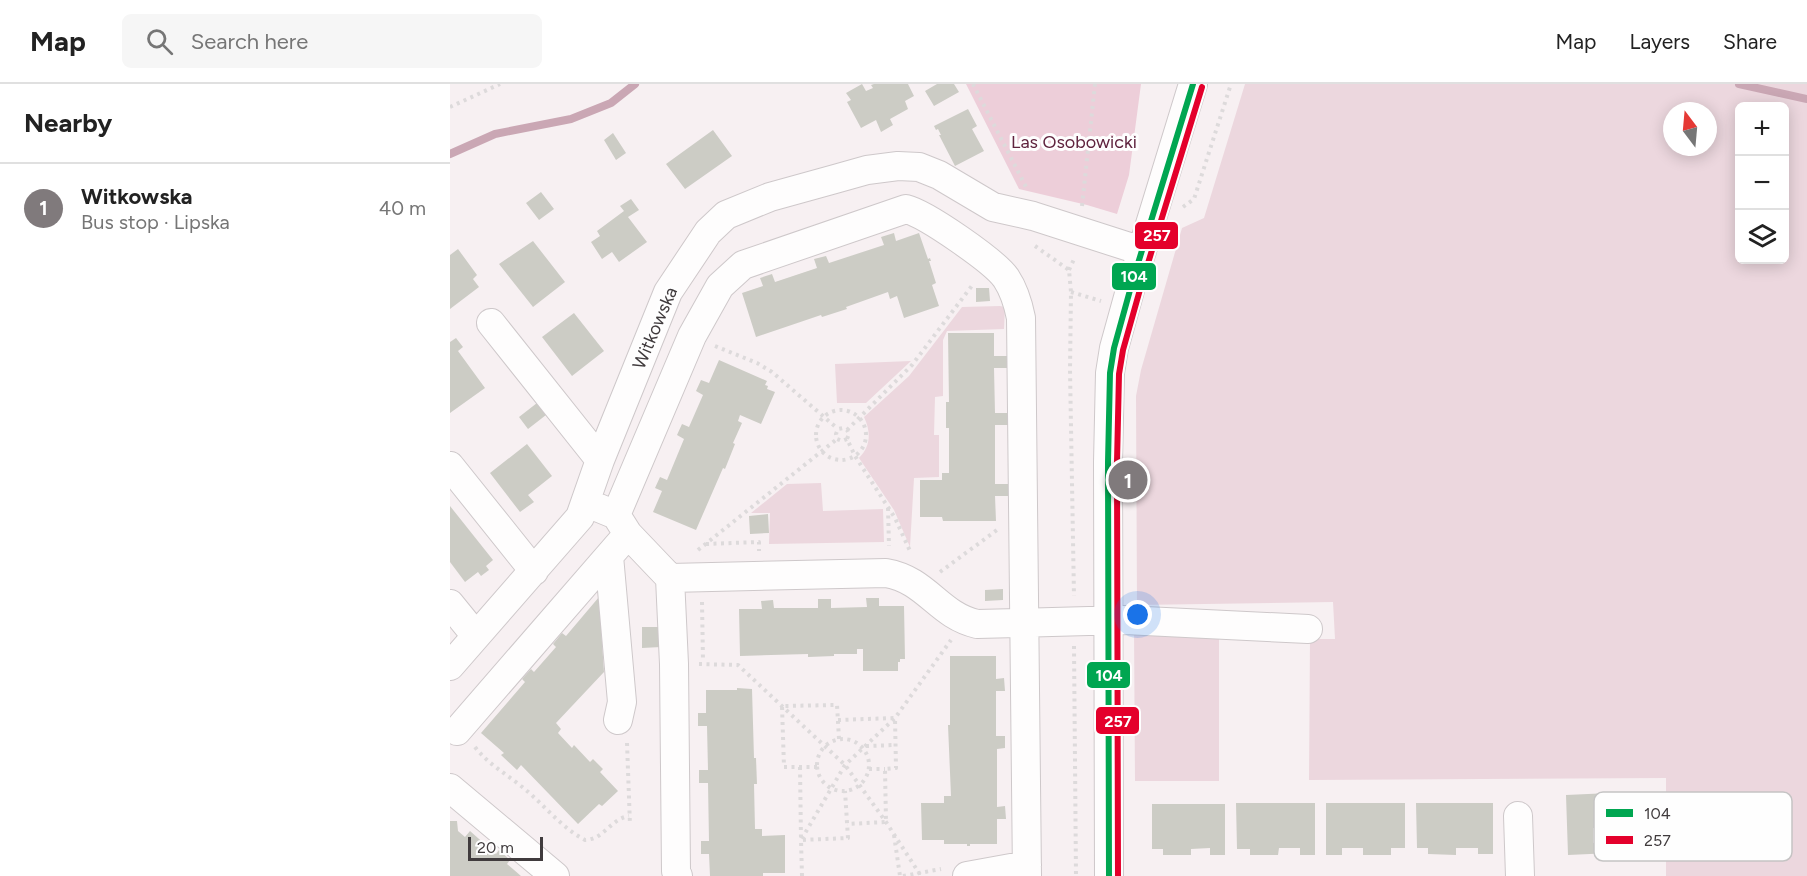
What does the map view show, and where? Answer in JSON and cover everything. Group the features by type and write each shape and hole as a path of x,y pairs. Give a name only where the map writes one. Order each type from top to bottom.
{"street":[{"path":"1109,876 1108,462 1110,373 1114,348 1193,84"},
{"name":"Witkowska","path":"450,666 580,517 600,460 668,292 708,232 726,215 770,197 867,170 898,166 919,167 939,175 993,207 1033,216 1142,251"},
{"path":"457,731 609,556 692,336 720,286 743,266 906,209 926,217 1005,276 1018,303 1021,318 1027,871 959,872"},
{"path":"491,322 600,460"},
{"path":"450,466 534,572"},
{"path":"586,503 622,525 670,578 674,664 676,871 678,876"},
{"path":"609,556 622,702 618,720"},
{"path":"670,578 886,573 902,576 916,584 954,616 977,624 1125,620 1308,629"},
{"path":"450,604 476,636"},
{"path":"450,788 555,876"},
{"path":"1518,816 1520,876"}],"path":[{"path":"450,107 500,84"},
{"path":"973,84 1034,203 1033,216"},
{"path":"1081,215 1095,84"},
{"path":"1178,210 1194,200 1231,84"},
{"path":"1033,245 1069,270"},
{"path":"1074,599 1069,270 1076,254"},
{"path":"847,430 912,365 989,263"},
{"path":"1071,292 1107,303"},
{"path":"692,336 757,363 772,372 838,429 847,430"},
{"path":"841,410 851,412 859,418 866,437 863,450 846,460 837,460 822,452 815,436 823,416 841,410"},
{"path":"837,439 838,429"},
{"path":"847,430 849,435 847,439 855,456 896,518 915,561"},
{"path":"670,578 688,557 837,439"},
{"path":"837,439 842,441 847,439"},
{"path":"888,508 889,547"},
{"path":"938,575 943,568 1003,525"},
{"path":"801,840 845,765 895,718 955,634"},
{"path":"1074,639 1076,876"},
{"path":"674,664 738,665 845,765 920,874"},
{"path":"782,706 837,705 839,739"},
{"path":"782,706 784,767 817,766"},
{"path":"838,720 895,718"},
{"path":"868,769 896,768 895,718"},
{"path":"618,720 626,734 628,751 630,825"},
{"path":"457,731 472,743 489,762 520,784 568,830 585,840 596,838 616,820 629,816"},
{"path":"865,747 868,769 864,780 859,784 845,791 832,788 822,781 817,766 819,755 825,746 839,739 854,741 865,747 896,745"},
{"path":"800,767 802,876"},
{"path":"885,769 886,822"},
{"path":"801,840 848,838 845,791"},
{"path":"847,824 886,822"},
{"path":"894,834 902,876 959,872"}],"shaded area":[{"path":"1245,84 1807,84 1807,876 1666,876 1666,861 1792,861 1792,792 1666,792 1666,778 1309,780 1310,639 1335,639 1333,602 1137,605 1136,396 1141,370 1182,228 1204,218"},
{"path":"962,307 1005,307 1004,329 947,331 943,340 943,396 935,397 934,435 939,435 939,477 914,478 910,547 894,510 859,458 866,449 869,439 864,417 909,376"},
{"path":"911,361 866,403 837,403 835,364"},
{"path":"821,483 823,511 883,509 884,542 769,544 770,513 751,513 787,484"},
{"path":"1134,628 1219,638 1219,781 1135,781"}],"green space":[{"name":"Las Osobowicki","path":"966,84 1141,84 1129,175 1117,214 1019,189"}],"building":[{"path":"862,84 866,91 873,88 871,85 874,84 908,84 914,96 905,101 908,109 890,119 893,125 881,132 876,120 861,128 847,102 851,100 846,93"},
{"path":"937,84 954,84 959,92 934,106 925,91"},
{"path":"968,109 977,126 972,129 984,151 955,166 938,129 936,130 934,126"},
{"path":"713,130 732,156 685,189 666,164"},
{"path":"613,133 626,153 616,160 604,140"},
{"path":"541,192 554,209 539,220 526,203"},
{"path":"631,199 639,210 628,217 647,242 619,262 612,252 602,259 591,242 600,236 597,231 624,211 620,206"},
{"path":"894,233 896,241 919,233 928,259 930,258 931,261 929,261 936,283 932,285 939,306 904,318 897,296 890,299 888,292 846,307 847,309 822,317 821,315 756,337 742,293 763,286 760,278 772,274 775,282 817,268 814,259 826,256 829,263 884,245 881,237"},
{"path":"533,241 565,282 533,307 499,264"},
{"path":"458,249 477,275 473,279 479,287 450,309 450,255"},
{"path":"976,288 989,288 990,301 976,302"},
{"path":"574,313 604,351 572,376 542,337"},
{"path":"948,333 994,333 994,356 1008,356 1008,368 994,368 995,413 1008,413 1008,425 995,425 995,484 1009,484 1009,496 995,496 996,521 943,521 942,517 920,517 920,480 942,480 942,473 949,473 949,428 946,428 946,402 949,402"},
{"path":"456,338 463,347 458,351 485,388 450,413 450,342"},
{"path":"719,360 767,381 765,385 768,386 767,389 775,392 761,424 740,415 738,421 742,423 733,443 735,444 696,530 653,512 662,491 655,488 660,477 667,480 684,439 677,435 682,424 689,427 703,395 696,391 701,380 709,383"},
{"path":"537,403 546,415 528,429 519,417"},
{"path":"527,444 552,476 528,495 534,502 520,512 490,473"},
{"path":"450,506 493,560 486,566 489,570 481,576 478,572 465,582 450,562"},
{"path":"768,514 769,533 750,534 749,516"},
{"path":"1003,589 1003,600 985,601 985,590"},
{"path":"599,597 604,672 556,723 561,729 558,733 572,748 574,745 590,762 593,759 603,769 600,772 618,791 602,806 599,804 578,824 521,765 517,770 501,755 504,753 481,733 525,682 522,679 531,669 534,672 556,647 553,644 562,633 566,636"},
{"path":"866,598 879,598 879,606 904,606 905,659 900,659 898,662 898,671 863,671 863,649 857,649 857,654 834,654 834,656 808,657 808,654 740,656 739,609 762,609 761,601 773,600 774,608 818,608 818,599 831,599 831,608 867,607"},
{"path":"642,627 661,627 661,647 642,648"},
{"path":"950,656 996,656 996,679 1004,678 1005,691 996,691 996,736 1005,736 1005,748 997,749 997,807 1005,806 1006,819 997,819 997,844 967,846 967,844 944,844 944,840 922,840 921,803 944,803 944,796 951,796 948,725 950,725"},
{"path":"737,688 752,689 757,784 754,784 755,829 762,829 762,836 785,835 785,873 763,873 763,876 710,876 709,854 701,854 701,841 709,841 708,783 699,783 699,770 708,770 707,726 698,726 698,713 706,713 706,690 737,690"},
{"path":"1594,794 1594,854 1568,855 1566,795"},
{"path":"1236,803 1315,803 1315,855 1300,855 1300,848 1279,848 1278,855 1250,855 1250,849 1237,849"},
{"path":"1326,803 1405,803 1405,848 1391,848 1391,855 1363,855 1363,848 1342,848 1342,855 1326,855"},
{"path":"1416,803 1493,803 1493,854 1478,854 1478,848 1456,848 1456,855 1428,854 1428,848 1417,848"},
{"path":"1152,804 1225,804 1225,855 1210,855 1210,848 1191,849 1191,855 1163,855 1163,849 1152,849"},
{"path":"450,821 457,821 458,831 465,837 470,831 496,854 499,850 510,860 507,864 521,876 450,876"}],"waterway":[{"path":"450,154 495,134 571,119 611,103 635,84"},
{"path":"1739,84 1807,99"}],"transit line":[{"name":"104","path":"1109,876 1108,462 1110,373 1114,348 1132,283 1193,84"},
{"name":"257","path":"1118,876 1117,462 1119,374 1123,350 1141,286 1202,87"}],"place":[{"name":"Witkowska","path":"1128,480"}]}
